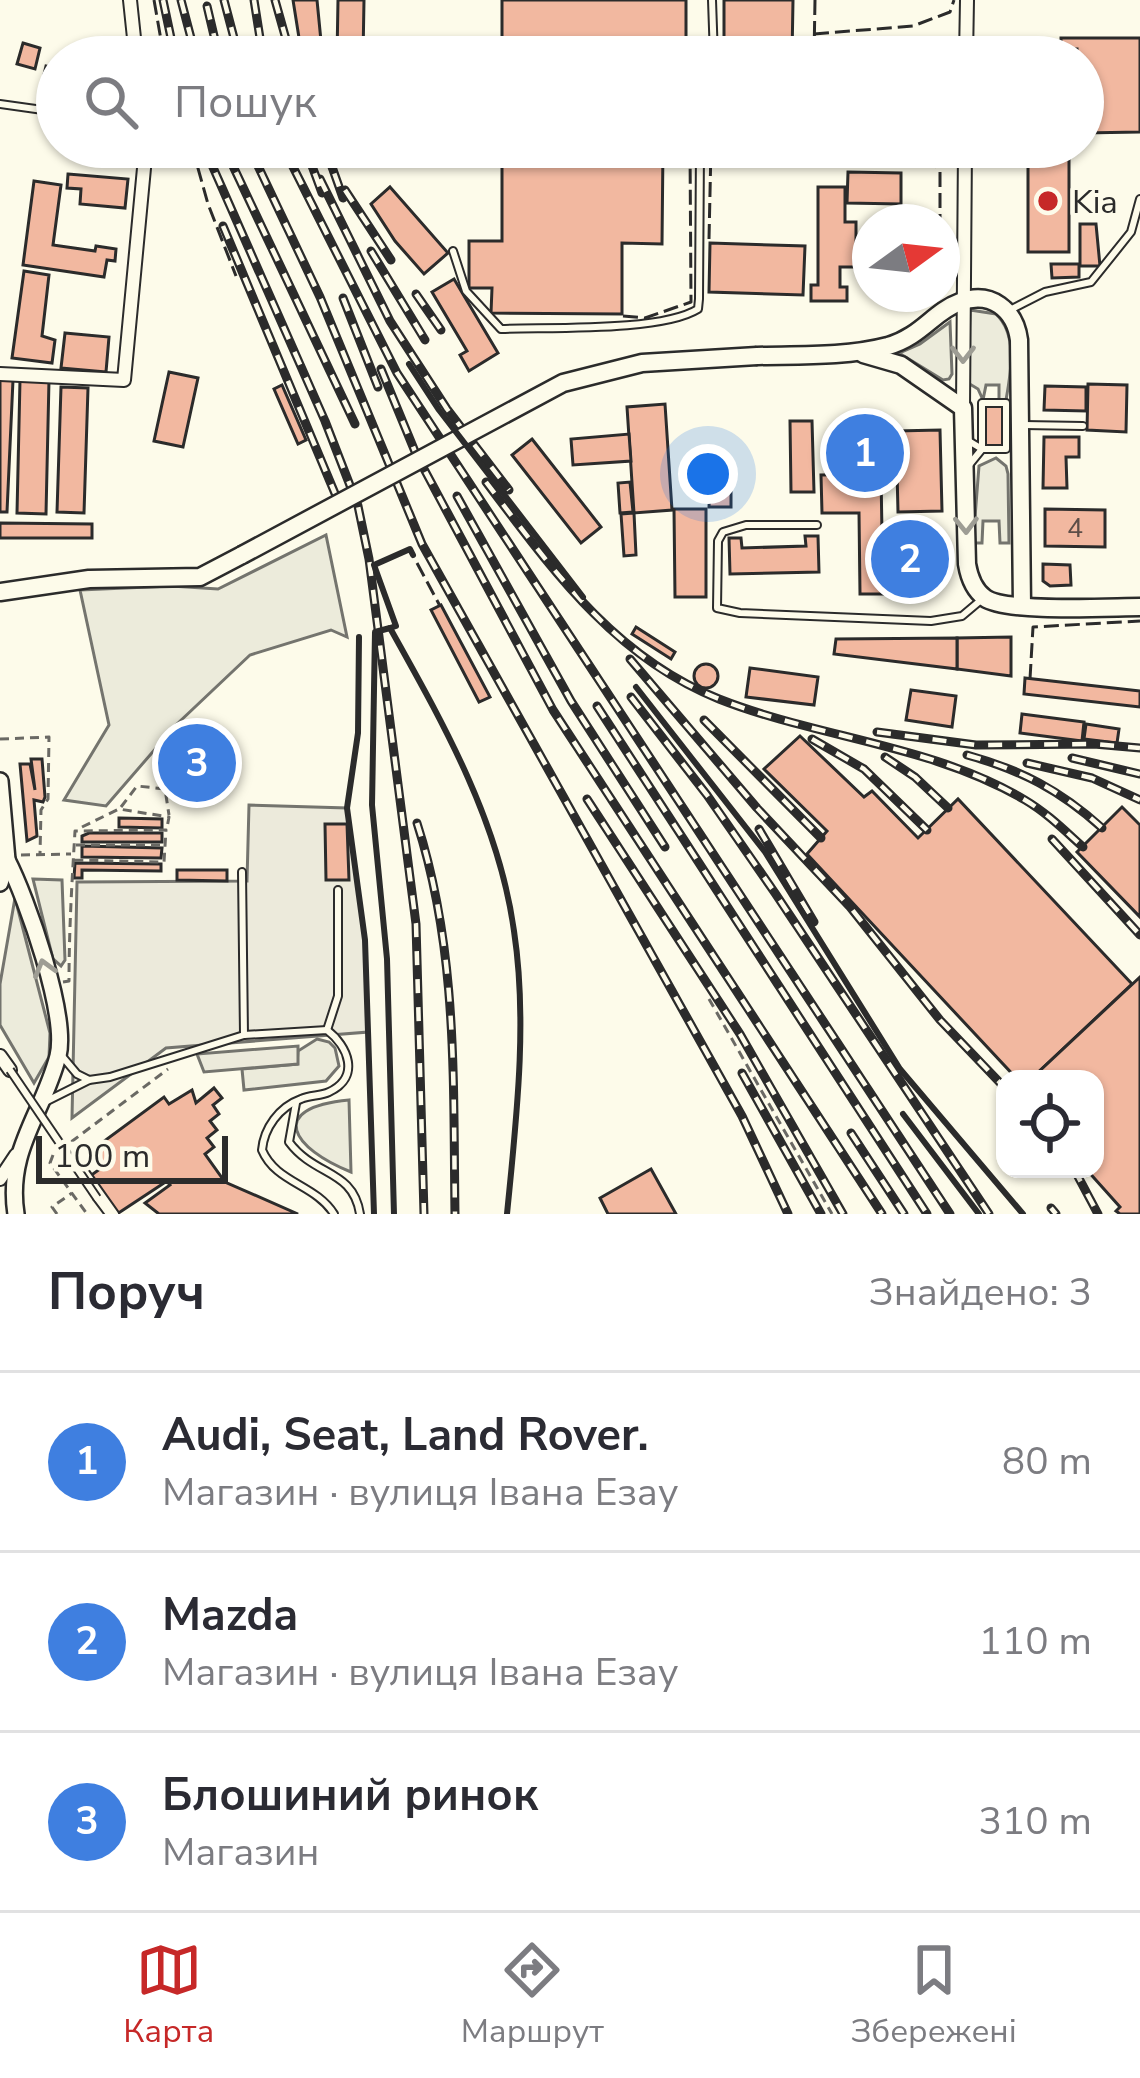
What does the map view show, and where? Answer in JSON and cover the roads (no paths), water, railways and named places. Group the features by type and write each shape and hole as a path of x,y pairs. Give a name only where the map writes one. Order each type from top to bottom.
{"main road":[{"path":"0,592 63,581 200,577 563,383 643,363 852,353 918,334 963,300 994,301 1008,310 1018,326 1013,398 1021,425 1022,606"},
{"path":"852,353 901,365 972,406 964,438 967,564 975,588 984,597 1022,606 1140,607"}],"street":[{"path":"130,0 134,36"},
{"path":"966,36 967,0"},
{"path":"0,374 124,380 144,168"},
{"path":"965,168 963,300 972,406"},
{"path":"0,782 7,858 23,891 59,1021 58,1052 34,1100 16,1154 0,1179"},
{"path":"0,883 7,858"},
{"path":"0,1056 10,1070"},
{"path":"16,1154 16,1214"}],"lane":[{"path":"712,0 713,36"},
{"path":"0,104 36,109"},
{"path":"453,251 466,292 500,329 642,323 689,314 698,309 699,299 700,168"},
{"path":"1008,310 1045,292 1091,283 1131,232 1140,200"},
{"path":"982,449 972,406 1013,398 1006,449"},
{"path":"1021,425 1083,426"},
{"path":"964,438 982,449 1006,449 1021,464"},
{"path":"965,470 982,449"},
{"path":"817,524 746,525 723,532 718,541 717,608 931,621 962,616 984,597"},
{"path":"242,872 244,1035"},
{"path":"327,1030 338,996 338,890"},
{"path":"34,1100 244,1035 327,1030 348,1052 344,1080 331,1091 297,1100 269,1124 262,1150 276,1173 317,1193 334,1214"},
{"path":"58,1052 89,1080"},
{"path":"10,1070 112,1214"},
{"path":"34,1100 112,1214"},
{"path":"297,1100 289,1142 304,1162 346,1183 355,1193 360,1214"}],"railway":[{"path":"163,0 171,36"},
{"path":"181,0 190,36"},
{"path":"224,0 233,36"},
{"path":"254,0 260,36"},
{"path":"275,0 285,36"},
{"path":"207,6 214,36"},
{"path":"213,168 325,421 358,506 369,559 416,924 424,1214"},
{"path":"234,168 355,424"},
{"path":"259,168 320,297 422,544 742,1116 788,1214"},
{"path":"294,168 397,373 950,1214"},
{"path":"313,168 322,193"},
{"path":"332,168 343,198"},
{"path":"320,179 390,321 447,409 509,490"},
{"path":"345,190 391,260"},
{"path":"223,226 339,503"},
{"path":"371,251 425,340"},
{"path":"416,294 441,330"},
{"path":"343,298 378,387"},
{"path":"381,369 416,454 553,710 882,1214"},
{"path":"486,482 588,607 648,660 682,681 757,712 914,754 989,781 1033,805 1083,847"},
{"path":"457,496 571,701 665,847"},
{"path":"630,659 757,808 850,907 940,1020 996,1079"},
{"path":"631,697 775,893 989,1214"},
{"path":"597,706 927,1214"},
{"path":"704,720 821,838"},
{"path":"877,732 976,745 1140,748"},
{"path":"812,739 864,769 927,830"},
{"path":"967,755 1039,783 1102,828"},
{"path":"885,757 948,808"},
{"path":"1072,758 1140,774"},
{"path":"1027,763 1092,778 1140,800"},
{"path":"587,799 740,1034 843,1214"},
{"path":"417,823 447,968 455,1214"},
{"path":"759,829 814,922"},
{"path":"1052,839 1140,935"},
{"path":"742,1073 821,1214"},
{"path":"851,1133 904,1214"},
{"path":"1079,1178 1098,1214"},
{"path":"1051,1208 1056,1214"}],"place":[{"name":"Kia","path":"1048,201"},
{"name":"Audi, Seat, Land Rover.","path":"865,453"},
{"name":"Mazda","path":"910,559"},
{"name":"Блошиний ринок","path":"197,763"}]}
